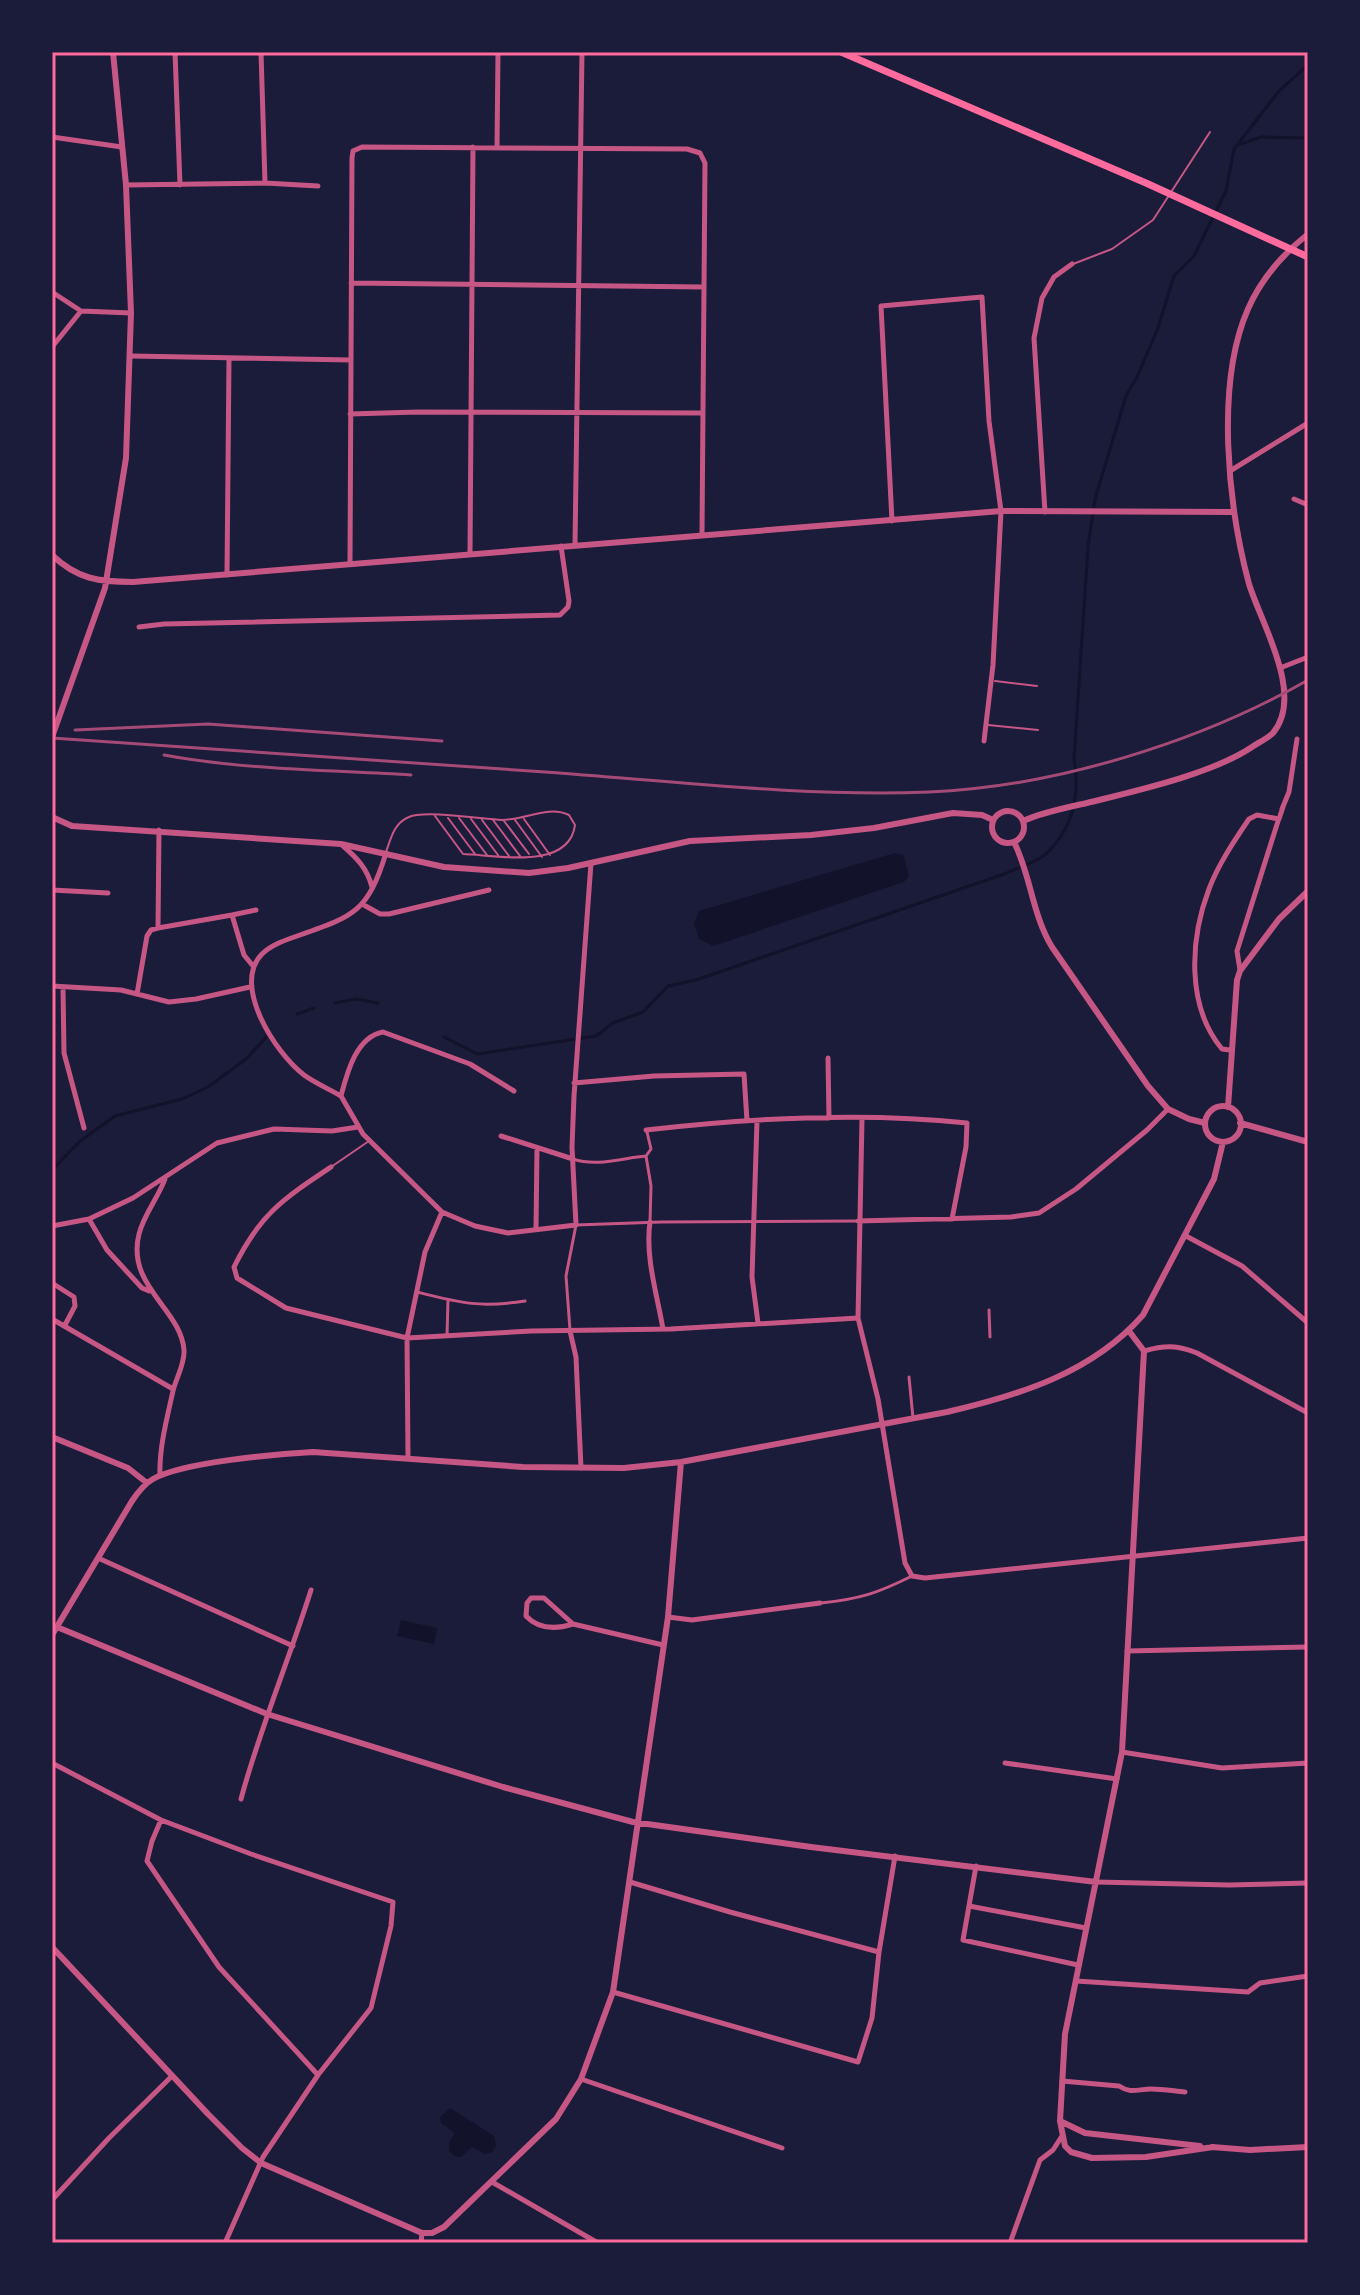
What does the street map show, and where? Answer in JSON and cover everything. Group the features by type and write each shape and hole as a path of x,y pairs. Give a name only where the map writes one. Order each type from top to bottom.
{"main road":[{"path":"841,52 1146,183 1308,257"}],"street":[{"path":"52,737 107,581 126,458 131,313 126,185 113,52"},
{"path":"175,52 180,185"},
{"path":"261,52 265,183"},
{"path":"497,147 498,52"},
{"path":"575,545 582,52"},
{"path":"52,137 122,147"},
{"path":"350,563 353,151 362,147 581,147 687,149 700,153 705,163 702,534"},
{"path":"470,554 473,147"},
{"path":"126,185 265,183 318,186"},
{"path":"1023,821 1057,809 1142,789 1235,758 1273,733 1284,707 1280,668 1250,585 1233,512 1230,389 1246,313 1287,251 1308,234"},
{"path":"1045,512 1034,338 1042,298 1054,277 1072,264"},
{"path":"351,283 703,287"},
{"path":"52,292 81,311 131,313"},
{"path":"892,521 881,306 982,297 989,421 1001,511 988,725 984,741"},
{"path":"52,347 81,311"},
{"path":"131,356 351,360"},
{"path":"227,575 229,359"},
{"path":"350,414 702,413"},
{"path":"1230,471 1308,423"},
{"path":"1294,499 1308,505"},
{"path":"52,555 77,575 133,582 1001,511 1233,512"},
{"path":"139,627 560,615 568,607 569,601 561,546"},
{"path":"1280,668 1308,657"},
{"path":"1230,1050 1222,1049 1202,1016 1195,968 1200,921 1210,887 1249,819 1257,815 1279,819 1289,792 1297,739"},
{"path":"1240,971 1237,951 1283,807"},
{"path":"1005,811 1016,813 1023,821 1023,832 1008,844 996,839 991,829 993,820 1005,811"},
{"path":"52,817 72,826 341,844 469,870 529,873 690,841 842,831 953,813 982,815 993,820"},
{"path":"158,928 159,830"},
{"path":"1014,842 1041,929 1052,947 1148,1086 1168,1109 1205,1123"},
{"path":"341,844 362,864 373,890"},
{"path":"386,853 373,890 350,916 268,949 253,966 250,987 275,1041 303,1074 341,1096 358,1127 442,1212 494,1232 650,1222 952,1219 1039,1213 1076,1189 1168,1109"},
{"path":"581,1468 576,1360 570,1331 566,1276 576,1225 574,1083 591,863"},
{"path":"52,890 108,893"},
{"path":"362,904 380,914 389,914 489,890"},
{"path":"1228,1107 1230,1050 1240,971 1279,919 1308,891"},
{"path":"137,994 147,936 151,930 256,910"},
{"path":"232,915 244,955 253,966"},
{"path":"52,986 121,990 169,1002 250,987"},
{"path":"63,988 64,1053 84,1128"},
{"path":"341,1096 357,1051 375,1034 383,1032 470,1064 514,1091"},
{"path":"828,1058 829,1118"},
{"path":"574,1083 654,1076 744,1074 747,1121"},
{"path":"52,1635 132,1501 147,1483 160,1475 284,1454 343,1453 523,1467 635,1467 681,1462 913,1418 987,1403 1031,1389 1076,1369 1129,1331 1143,1315 1214,1179 1223,1142 1235,1136 1240,1123 1237,1113 1228,1107 1215,1108 1206,1117 1205,1123 1210,1136 1223,1142"},
{"path":"663,1329 647,1237 651,1186 646,1156 651,1149 646,1130 829,1118 967,1123 966,1147 952,1219"},
{"path":"862,1119 858,1318 872,1368 905,1563 912,1576"},
{"path":"757,1121 752,1277 758,1323"},
{"path":"1240,1123 1308,1142"},
{"path":"52,1226 89,1219 133,1198 217,1143 274,1129 332,1131 358,1127"},
{"path":"501,1136 582,1161 611,1162 646,1156"},
{"path":"536,1228 537,1148"},
{"path":"331,1167 280,1201 248,1240 234,1267 237,1278 286,1308 407,1338 858,1318"},
{"path":"160,1475 173,1389 184,1348 179,1332 150,1291 141,1269 137,1243 165,1178"},
{"path":"408,1458 407,1338 425,1252 442,1212"},
{"path":"89,1219 107,1250 142,1288 150,1291"},
{"path":"1186,1236 1242,1266 1308,1323"},
{"path":"52,1283 74,1297 75,1306 65,1325"},
{"path":"417,1292 490,1306 525,1301"},
{"path":"447,1337 448,1300"},
{"path":"989,1310 990,1337"},
{"path":"52,1319 173,1389"},
{"path":"1129,1331 1144,1351 1122,1752 1065,2034 1060,2121 1065,2146 1071,2152 1092,2158 1146,2157 1213,2147"},
{"path":"1144,1351 1178,1346 1197,1353 1308,1413"},
{"path":"909,1377 913,1418"},
{"path":"52,1437 128,1468 147,1483"},
{"path":"52,1947 172,2076 242,2148 261,2163 422,2233 432,2233 444,2227 556,2119 581,2079 613,1992 668,1617 681,1462"},
{"path":"668,1617 692,1620 857,1599 877,1594 912,1576 925,1578 1308,1538"},
{"path":"98,1558 293,1646"},
{"path":"241,1799 311,1590"},
{"path":"573,1624 560,1628 539,1626 526,1616 527,1603 531,1598 544,1598 573,1624 663,1645"},
{"path":"57,1627 267,1714 509,1789 639,1824 1096,1882 1308,1883"},
{"path":"1127,1651 1308,1647"},
{"path":"1122,1752 1222,1768 1308,1763"},
{"path":"52,1763 161,1820 393,1902 391,1926 371,2008 318,2075 261,2163 225,2243"},
{"path":"1005,1763 1117,1779"},
{"path":"161,1820 147,1861 219,1967 318,2075"},
{"path":"613,1992 858,2062 872,2018 895,1856"},
{"path":"976,1866 963,1940 1078,1965"},
{"path":"630,1882 879,1952"},
{"path":"969,1906 1086,1928"},
{"path":"1076,1981 1248,1992 1260,1983 1308,1976"},
{"path":"52,2199 172,2076"},
{"path":"581,2079 782,2148"},
{"path":"1062,2081 1119,2086 1126,2091 1185,2092"},
{"path":"1060,2121 1073,2129 1102,2136 1250,2150 1308,2147"},
{"path":"1010,2243 1040,2160 1053,2150 1062,2136"},
{"path":"492,2182 598,2243"},
{"path":"421,2243 422,2233"},
{"path":"431,2243 432,2233"}],"lane":[{"path":"1072,264 1112,249 1153,220 1210,132"},
{"path":"991,681 1037,686"},
{"path":"988,725 1038,730"},
{"path":"386,853 397,824 414,815 459,817 504,820 549,811 563,812 573,819 575,825 571,841 550,855 475,855 463,854 435,816"},
{"path":"447,817 475,855"},
{"path":"459,817 487,855"},
{"path":"470,818 498,855"},
{"path":"523,818 550,855"},
{"path":"481,819 509,856"},
{"path":"492,819 520,856"},
{"path":"514,819 542,857"},
{"path":"504,820 530,856"},
{"path":"331,1167 370,1140"}],"shaded area":[{"path":"895,853 903,855 909,875 904,882 713,946 699,939 694,923 699,911"},
{"path":"401,1620 437,1628 434,1644 397,1636"},
{"path":"450,2108 494,2136 496,2146 492,2152 485,2154 472,2147 461,2157 454,2156 449,2150 449,2142 455,2133 441,2123 440,2117"}],"waterway":[{"path":"444,1037 477,1054 596,1036 613,1023 643,1012 668,986 696,980 1007,873 1039,859 1056,843 1069,821 1075,797 1074,759 1088,547 1095,499 1126,396 1158,328 1174,276 1194,256 1226,191 1234,149 1279,91 1308,65"},
{"path":"1238,145 1261,137 1308,138"},
{"path":"335,1003 356,999 378,1003"},
{"path":"297,1014 314,1008"},
{"path":"52,1170 79,1142 115,1116 182,1099 208,1087 246,1059 269,1034"}],"railway":[{"path":"52,738 786,790 929,792 1026,781 1125,757 1221,723 1308,680"},
{"path":"75,730 208,724 442,741"},
{"path":"164,755 256,767 411,775"}]}
